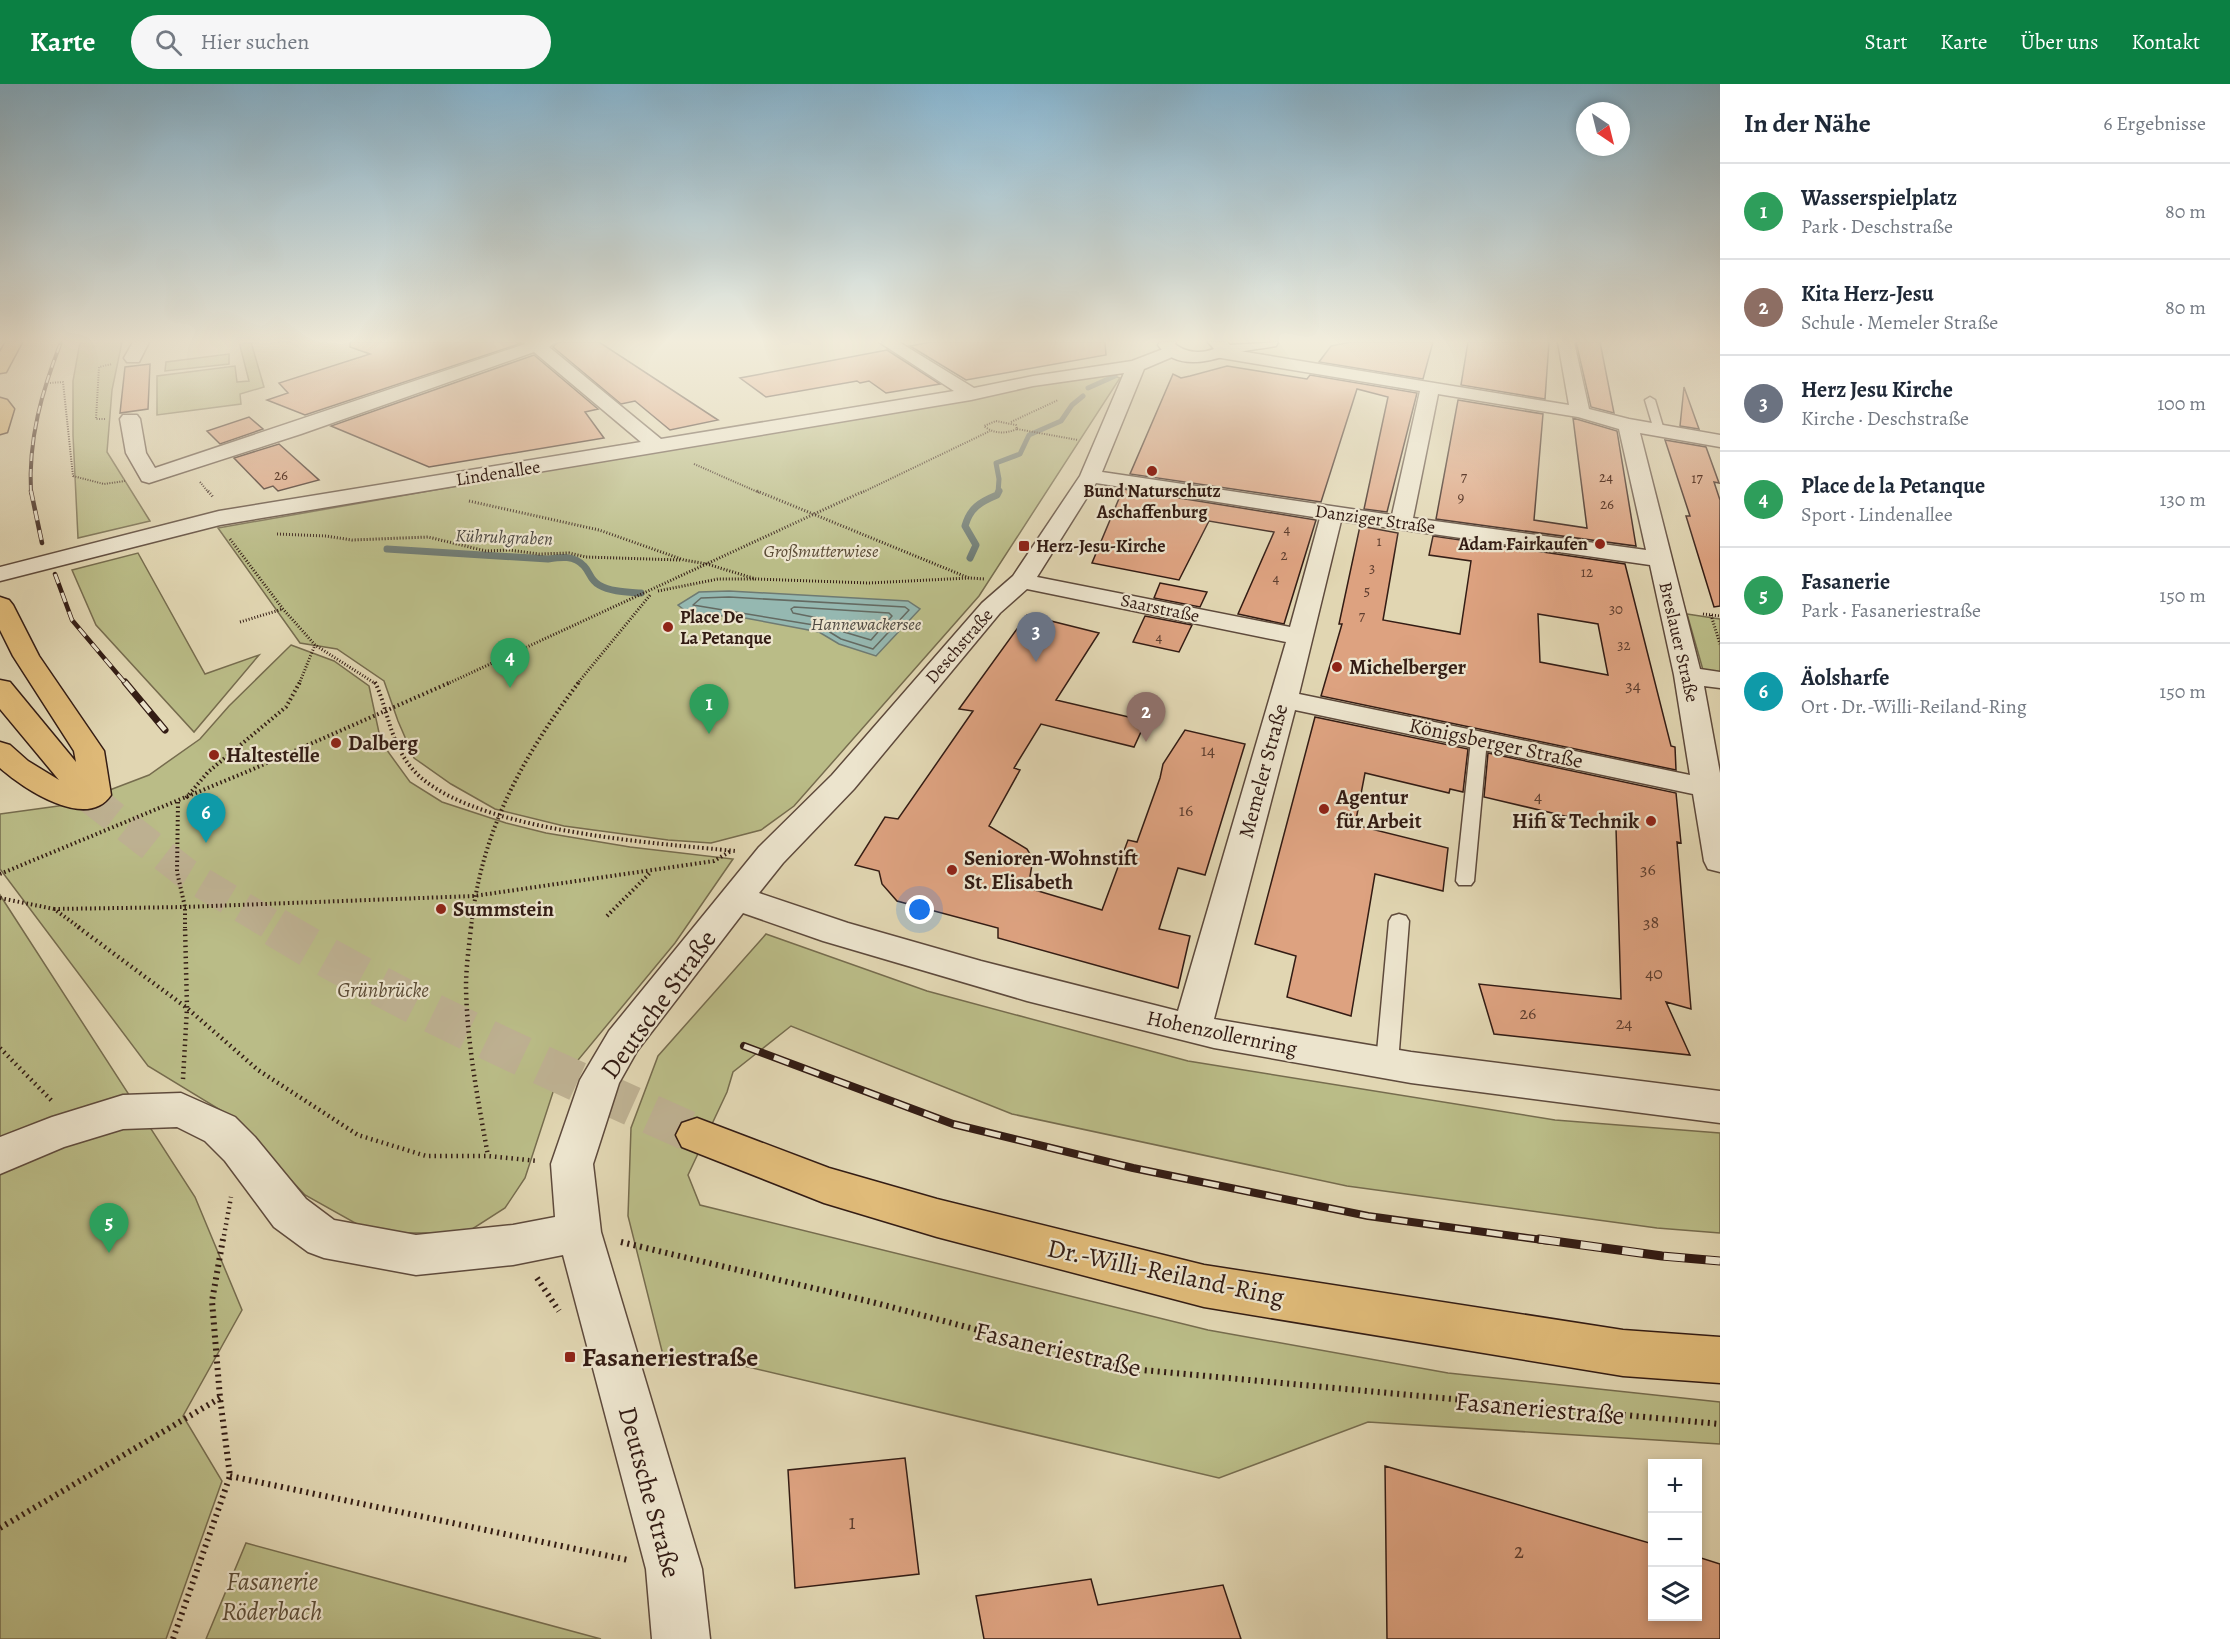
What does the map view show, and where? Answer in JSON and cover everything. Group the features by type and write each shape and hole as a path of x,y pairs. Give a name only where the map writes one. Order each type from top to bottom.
{"highway":[{"path":"0,605 26,656 88,751 89,798"},
{"path":"0,688 89,798"},
{"path":"0,752 8,761 34,778 89,798"},
{"name":"Dr.-Willi-Reiland-Ring","path":"697,1136 824,1185 936,1218 1204,1286 1623,1353 1720,1360"}],"street":[{"path":"130,420 136,453 149,477 335,415"},
{"path":"622,415 662,445"},
{"name":"Lindenallee","path":"0,574 219,518 846,415"},
{"name":"Deschstraße","path":"737,898 771,855 843,782 991,608 1022,581 1090,476 1116,415"},
{"path":"1401,523 1424,415"},
{"path":"1589,415 1628,425 1720,441"},
{"name":"Breslauer Straße","path":"1628,425 1688,675 1720,861"},
{"name":"Danziger Straße","path":"1090,476 1660,559"},
{"name":"Memeler Straße","path":"1192,1028 1284,699 1332,513"},
{"name":"Saarstraße","path":"1022,581 1299,638"},
{"path":"1688,675 1720,681"},
{"name":"Königsberger Straße","path":"1284,699 1709,788"},
{"name":"Hohenzollernring","path":"737,898 785,917 1052,996 1192,1028 1309,1052 1548,1086 1720,1107"},
{"name":"Deutsche Straße","path":"681,1639 674,1569 579,1232 572,1164 587,1113 600,1080 623,1041 737,898"},
{"path":"0,1156 123,1112 181,1110 220,1129 240,1149 290,1213 324,1238 416,1255 513,1245 579,1232"}],"lane":[{"path":"1654,415 1659,430"},
{"path":"1465,881 1479,740"},
{"path":"1387,1063 1399,921"}],"path":[{"path":"66,415 73,476 104,484 149,477"},
{"path":"96,415 96,419 130,420"},
{"path":"1027,415 1010,422 990,422 984,426 990,431 1000,433 1017,429 1028,430 1103,446"},
{"path":"1010,422 1016,425 1017,429"},
{"path":"0,873 184,800 385,712 653,592 707,564 814,516 990,431"},
{"path":"662,445 680,458 814,516 969,578"},
{"path":"186,466 216,500 219,518"},
{"path":"460,499 523,511 599,530 684,560"},
{"path":"274,534 326,536 352,540 428,537 486,551 509,550 539,554 569,553 586,557 684,560 707,564 756,579"},
{"path":"239,536 228,537 283,609 315,645 376,683 392,739 420,777 450,796 498,814 544,826 632,841 771,855"},
{"path":"488,1156 473,1072 466,984 474,896 484,852 498,814 534,745 584,675 653,592 717,579 869,583 969,578 1022,581"},
{"path":"240,622 283,609"},
{"path":"1710,615 1720,644"},
{"path":"184,800 208,772 286,707 299,684 315,645"},
{"path":"178,802 177,872 185,907 187,1008 181,1110"},
{"path":"0,898 54,909 185,907 474,896 714,861 732,850"},
{"path":"607,916 651,872"},
{"path":"54,909 187,1008 258,1070 358,1135 426,1156 488,1156 572,1164"},
{"path":"0,1048 76,1127"},
{"path":"173,1639 230,1476 220,1398 212,1300 240,1149"},
{"name":"Fasaneriestraße","path":"579,1232 880,1304 1121,1368 1720,1424"},
{"path":"530,1271 541,1281 564,1318"},
{"path":"0,1528 220,1398"},
{"path":"230,1476 674,1569"}],"green space":[{"path":"73,415 110,415 107,452 150,521 78,538"},
{"name":"Großmutterwiese","path":"866,415 1096,415 979,596 794,806 761,830 711,843 668,840 564,826 495,809 451,784 414,758 384,681 337,649 300,643 218,528"},
{"path":"138,553 205,674 259,655 194,732 96,625 72,570"},
{"path":"1687,614 1720,619 1720,673 1703,670"},
{"name":"Grünbrücke","path":"291,645 334,661 369,686 381,742 410,782 442,802 506,823 546,833 630,847 733,859 675,943 554,1089 525,1178 505,1208 466,1233 373,1233 305,1195 232,1117 148,1066 0,869 0,814 73,804 149,775 200,739 229,706"},
{"path":"0,895 195,1197 242,1310 183,1416 222,1481 166,1639 0,1639"},
{"path":"766,934 927,991 1188,1061 1555,1120 1720,1133 1720,1233 1657,1228 1347,1186 1012,1114 791,1026 733,1072 727,1092 688,1175 700,1205 1208,1330 1448,1373 1720,1402 1720,1444 1368,1422 1219,1478 727,1362 666,1367 628,1216 631,1128 658,1056"},
{"name":"Fasanerie Röderbach","path":"246,1543 601,1639 206,1639"}],"water":[{"name":"Hannewackersee","path":"729,591 908,601 920,609 876,656 839,644 819,632 745,618 688,613 678,605 699,592"}],"building":[{"path":"364,415 587,415 604,438 429,467 331,426"},
{"path":"651,415 710,415 718,420 670,430"},
{"path":"1156,415 1349,415 1321,502 1130,474"},
{"path":"1384,415 1412,415 1387,512 1364,509"},
{"path":"1455,415 1543,415 1534,520 1587,528 1573,418 1617,431 1636,546 1436,519"},
{"path":"1681,415 1694,415 1699,429 1680,426"},
{"path":"249,417 263,429 220,444 207,431"},
{"path":"1665,440 1706,447 1719,483 1714,482 1720,500 1720,606 1714,607 1686,516 1690,516"},
{"path":"279,444 319,480 278,491 273,486 264,489 234,458"},
{"path":"1123,489 1316,520 1284,624 1238,614 1274,532 1209,521 1179,580 1092,563"},
{"path":"1360,526 1398,533 1383,620 1460,634 1471,561 1429,555 1433,536 1625,564 1671,746 1675,747 1676,770 1321,696 1342,624 1339,624","holes":["1538,614 1598,624 1608,675 1540,662"]},
{"path":"1160,583 1207,592 1200,607 1154,598"},
{"path":"1027,615 1099,633 1056,700 1146,721 1134,747 1041,724 1014,768 1020,770 989,826 1027,849 1033,859 1028,888 1102,910 1128,840 1137,842 1163,764 1185,730 1245,744 1205,875 1178,868 1159,929 1190,936 1178,988 998,938 998,928 897,901 882,884 879,871 855,865 885,817 898,819 973,711 959,709"},
{"path":"1145,616 1192,625 1179,652 1133,642"},
{"path":"1315,717 1468,749 1463,792 1450,789 1449,793 1365,773 1355,825 1448,848 1443,891 1375,874 1351,1016 1287,997 1296,956 1255,944"},
{"path":"1488,753 1676,793 1681,843 1677,842 1691,1009 1666,1002 1690,1055 1494,1034 1479,984 1621,999 1616,828 1484,797"},
{"path":"905,1458 919,1574 795,1588 788,1470"},
{"path":"1385,1466 1648,1543 1648,1621 1702,1621 1702,1558 1720,1564 1720,1639 1387,1639"},
{"path":"1091,1579 1098,1605 1223,1585 1241,1639 984,1639 976,1596"}],"waterway":[{"path":"998,493 999,479 996,463 1020,454 1029,435 1061,421 1065,415"},
{"path":"970,558 976,545 965,526 967,520 977,506 998,493"},
{"name":"Kühruhgraben","path":"387,549 548,559 567,558 580,562 599,585 619,591 641,593"}],"tunnel":[{"path":"90,798 187,874 277,928"},
{"path":"275,927 377,985 430,1012 697,1135"}],"railway":[{"path":"31,491 32,454 38,415"},
{"path":"31,491 42,543"},
{"path":"55,574 72,620 126,684"},
{"path":"125,682 165,730"},
{"path":"744,1046 953,1124 1133,1168 1368,1216 1550,1241"},
{"path":"1539,1239 1662,1256 1720,1261"}],"place":[{"name":"Bund Naturschutz Aschaffenburg","path":"1152,471"},
{"name":"Adam Fairkaufen","path":"1600,544"},
{"name":"Herz-Jesu-Kirche","path":"1024,546"},
{"name":"Place De La Petanque","path":"668,627"},
{"name":"Herz Jesu Kirche","path":"1036,662"},
{"name":"Michelberger","path":"1337,667"},
{"name":"Place de la Petanque","path":"510,688"},
{"name":"Wasserspielplatz","path":"709,734"},
{"name":"Kita Herz-Jesu","path":"1146,742"},
{"name":"Dalberg","path":"336,743"},
{"name":"Haltestelle","path":"214,755"},
{"name":"Agentur für Arbeit","path":"1324,809"},
{"name":"Hifi & Technik","path":"1651,821"},
{"name":"Äolsharfe","path":"206,843"},
{"name":"Senioren-Wohnstift St. Elisabeth","path":"952,870"},
{"name":"Summstein","path":"441,909"},
{"name":"Fasanerie","path":"109,1253"},
{"name":"Fasaneriestraße","path":"570,1357"}]}
